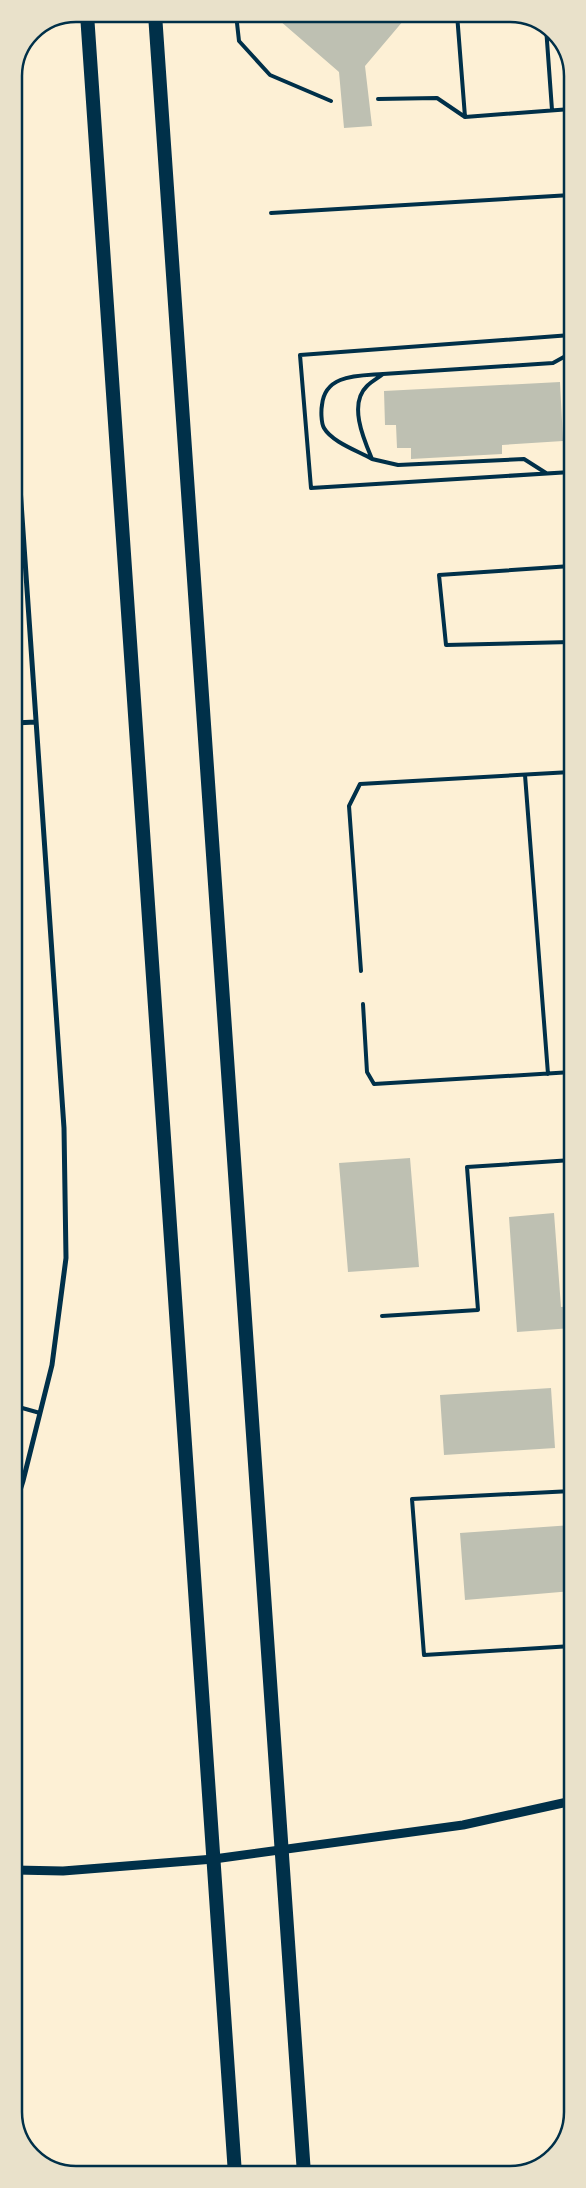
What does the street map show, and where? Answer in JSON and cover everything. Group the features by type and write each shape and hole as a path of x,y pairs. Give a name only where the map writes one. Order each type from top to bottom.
{"highway":[{"path":"88,22 234,2165"},
{"path":"156,22 303,2166"}],"street":[{"path":"22,529 64,1128 66,1258 52,1365 22,1484"},
{"path":"22,723 36,722"},
{"path":"22,1870 72,1870 214,1859 282,1848 463,1825 564,1803"}],"lane":[{"path":"237,22 239,41 270,75 331,101"},
{"path":"458,23 465,117"},
{"path":"547,38 552,110"},
{"path":"378,99 437,98 465,117 564,109"},
{"path":"271,212 564,194"},
{"path":"564,336 300,355 310,488 564,473"},
{"path":"547,474 524,459 398,465 372,459 334,438 324,427 321,408 323,393 334,382 350,376 553,364 564,357"},
{"path":"372,459 361,435 357,410 365,387 383,374"},
{"path":"564,566 439,575 446,646 564,642"},
{"path":"361,971 349,806 360,784 564,772"},
{"path":"525,775 548,1074"},
{"path":"363,1004 367,1072 374,1084 564,1073"},
{"path":"382,1316 478,1310 467,1167 564,1161"},
{"path":"22,1408 40,1413"},
{"path":"564,1491 412,1499 424,1654 564,1646"}],"building":[{"path":"282,22 402,23 365,66 372,126 344,128 339,72"},
{"path":"560,382 563,441 502,445 502,454 411,459 411,448 397,448 396,425 385,425 384,391"},
{"path":"410,1158 419,1267 348,1272 339,1163"},
{"path":"554,1213 561,1307 564,1307 564,1329 517,1332 509,1217"},
{"path":"551,1388 555,1448 444,1455 440,1395"},
{"path":"564,1526 564,1592 465,1600 460,1533"}]}
